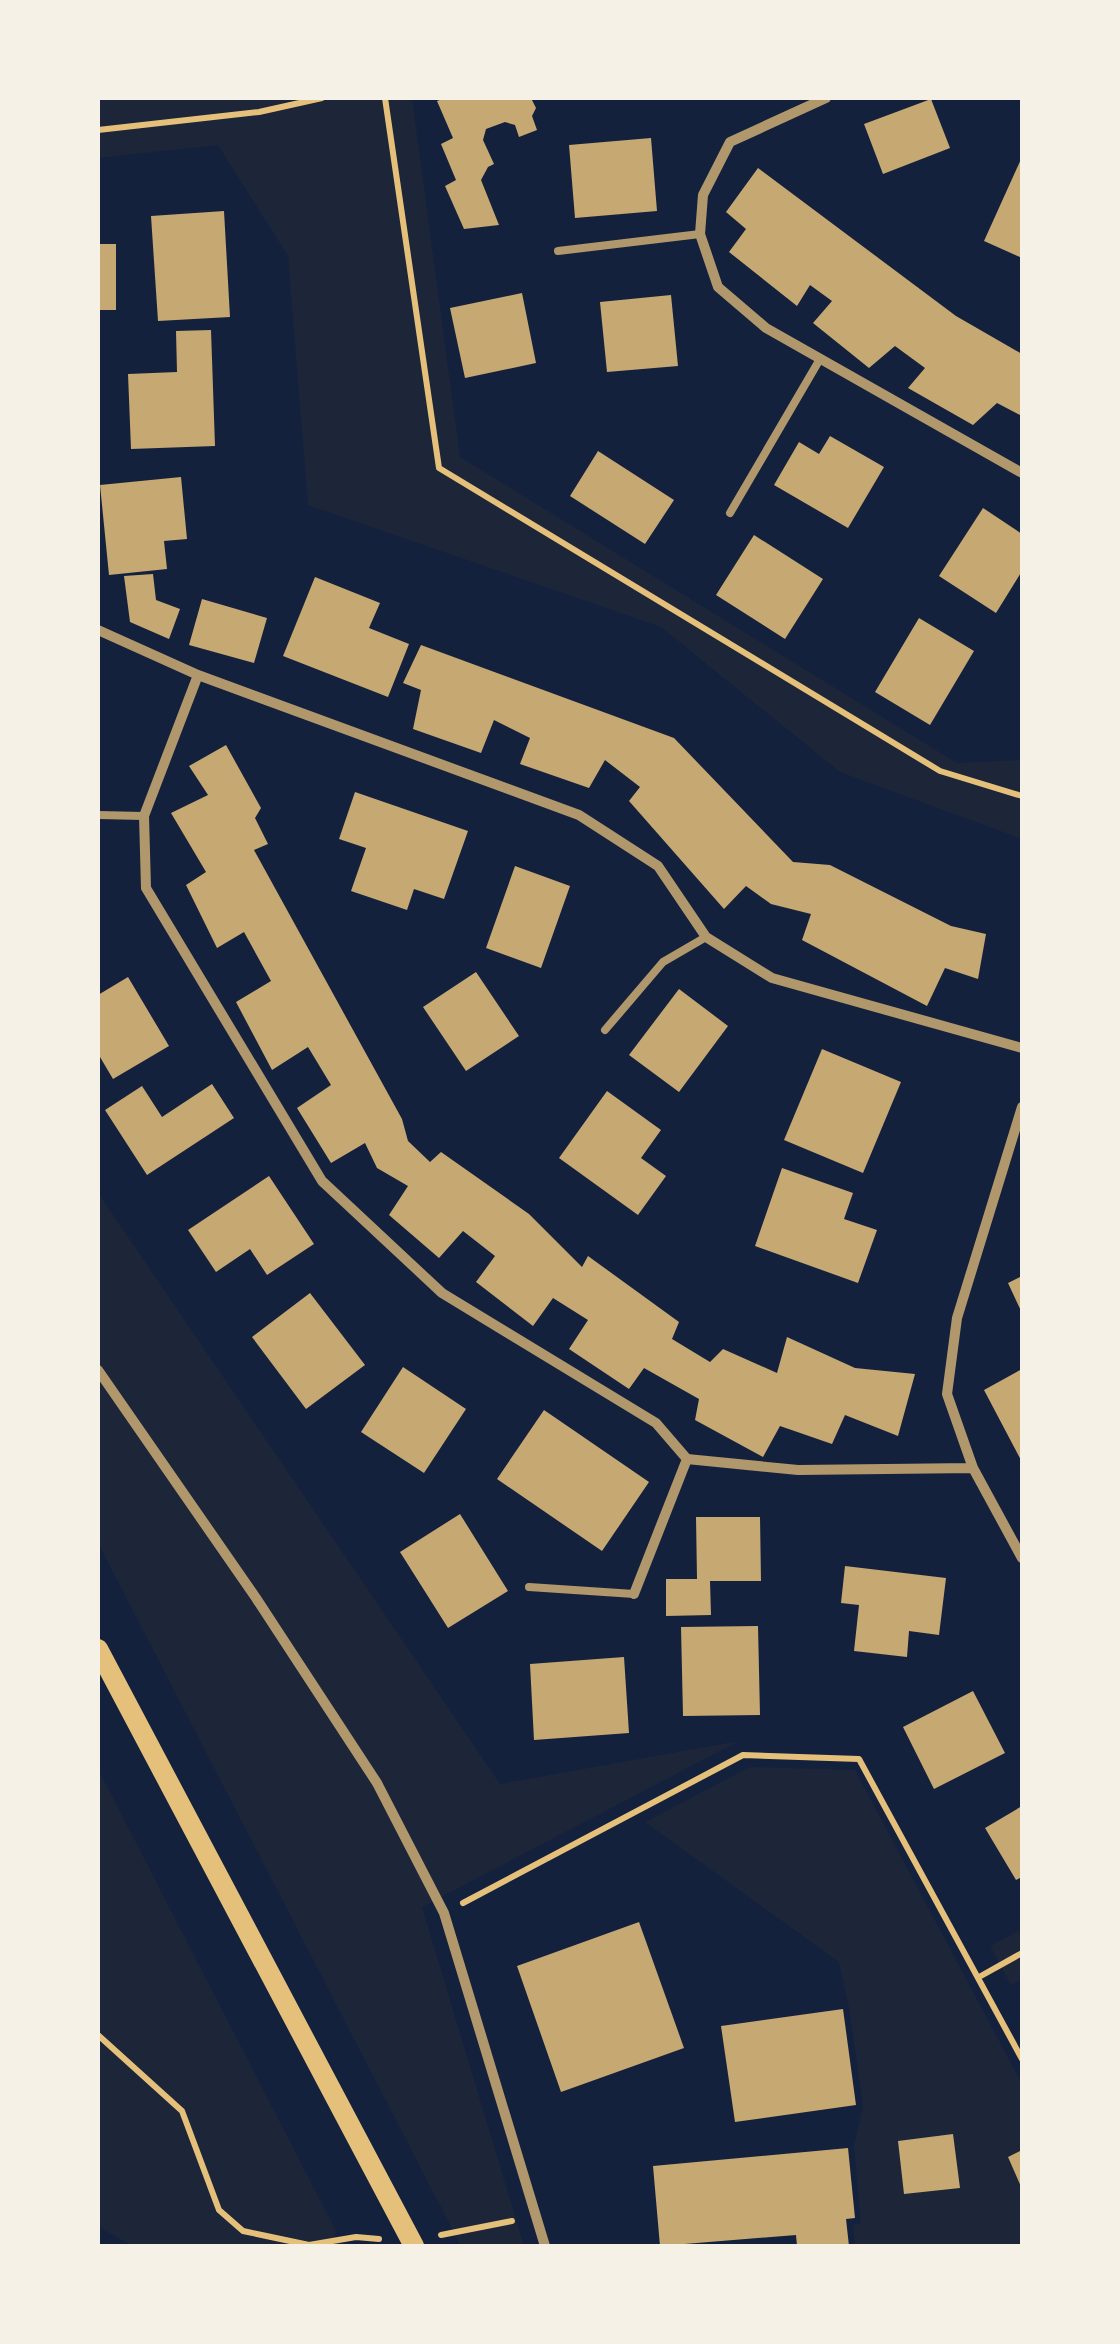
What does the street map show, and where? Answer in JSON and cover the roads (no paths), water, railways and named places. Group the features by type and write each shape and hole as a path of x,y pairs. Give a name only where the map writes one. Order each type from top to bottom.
{"main road":[{"path":"98,1650 412,2244"}],"street":[{"path":"826,98 730,142 703,195 700,234 718,287 766,328 1022,473"},
{"path":"98,630 198,675 579,815 658,866 706,938 772,978 1022,1048"},
{"path":"198,675 144,816 146,888 322,1181 442,1293 656,1423 687,1460 798,1470 973,1468"},
{"path":"1022,1107 957,1318 947,1394 973,1468 1022,1558"},
{"path":"98,1370 256,1598 377,1783 444,1913 546,2246"},
{"path":"634,1594 687,1460"}],"lane":[{"path":"558,251 700,234"},
{"path":"730,514 820,359"},
{"path":"98,815 144,816"},
{"path":"606,1030 663,962 706,938"},
{"path":"529,1587 634,1594"}]}
